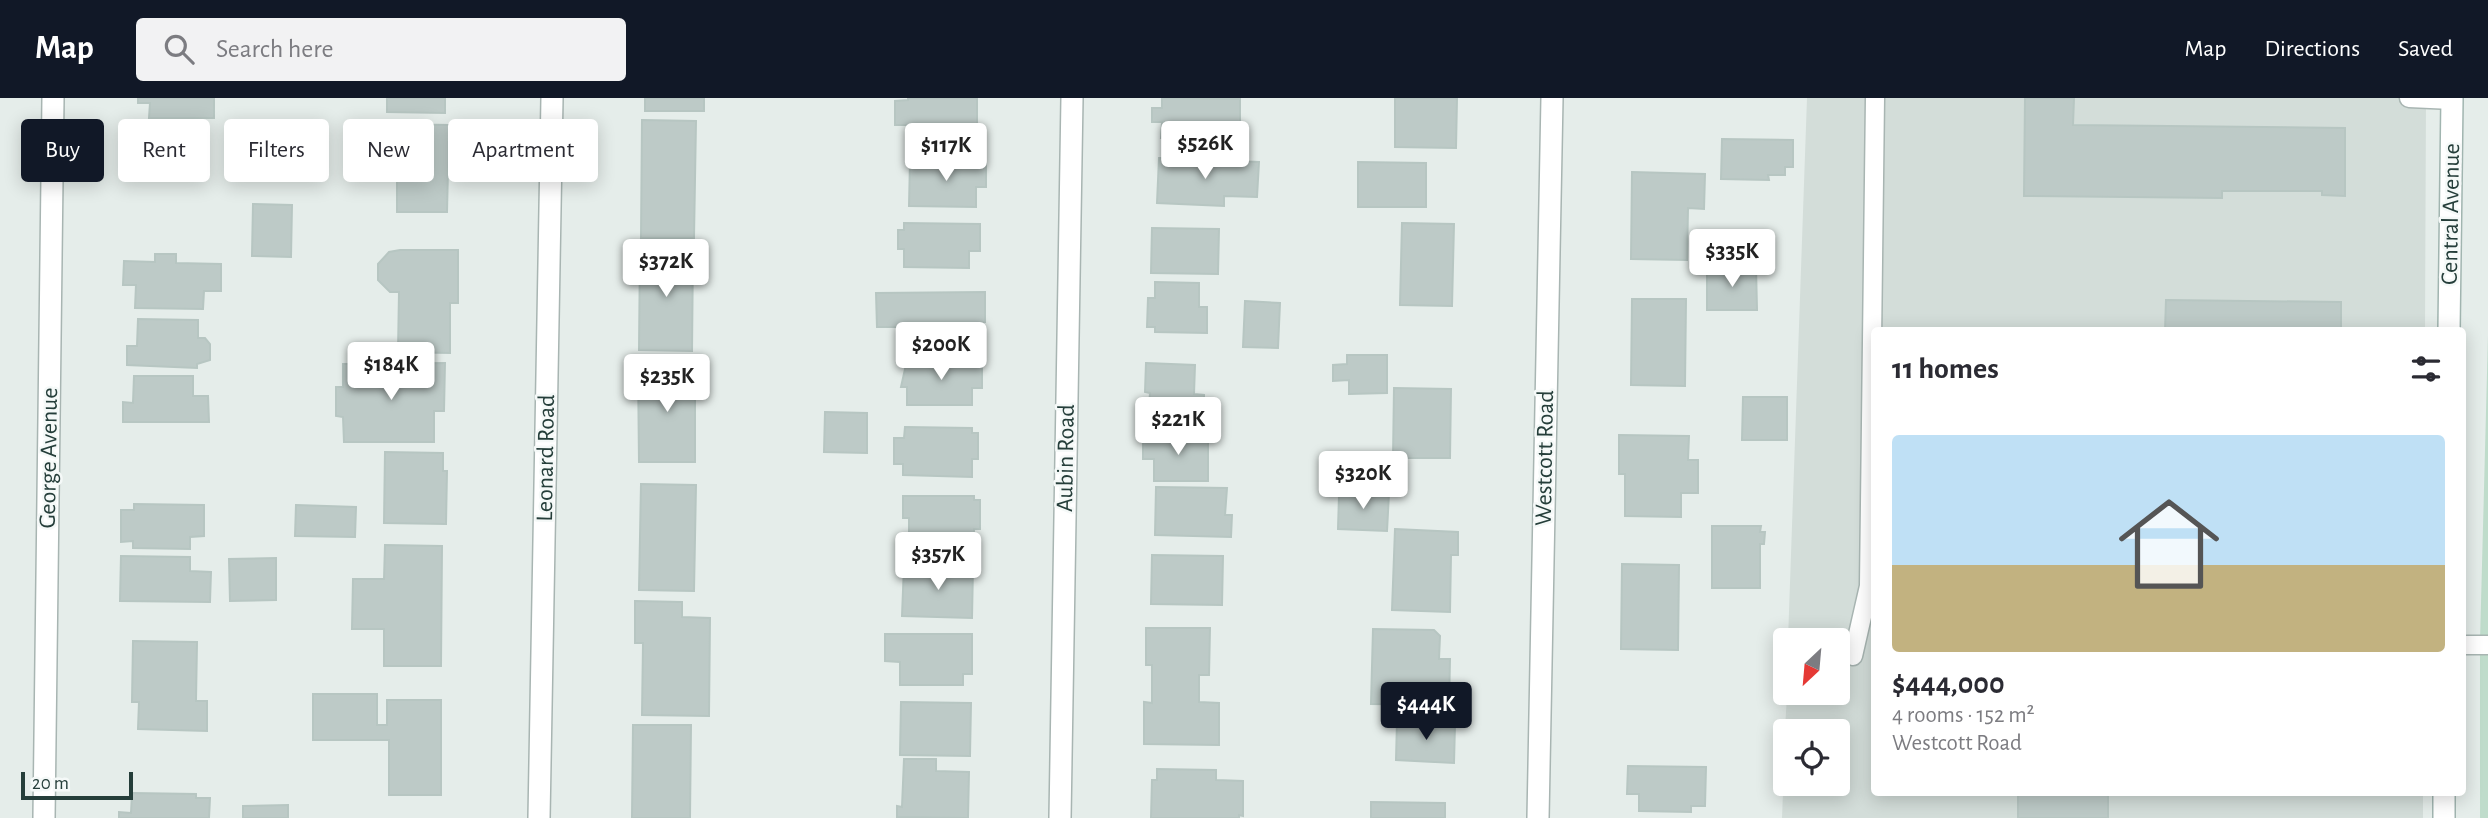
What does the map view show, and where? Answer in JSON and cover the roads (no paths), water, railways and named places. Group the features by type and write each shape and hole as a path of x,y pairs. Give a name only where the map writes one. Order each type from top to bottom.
{"street":[{"name":"George Avenue","path":"44,818 53,98"},
{"name":"Leonard Road","path":"539,818 552,98"},
{"name":"Aubin Road","path":"1060,818 1072,98"},
{"name":"Westcott Road","path":"1538,818 1552,98"},
{"name":"Central Avenue","path":"2449,327 2452,99"},
{"path":"2444,796 2444,818"}],"lane":[{"path":"1874,327 1875,98"},
{"path":"2409,98 2452,99"},
{"path":"1853,656 1871,592"},
{"path":"2466,645 2488,645"}]}
